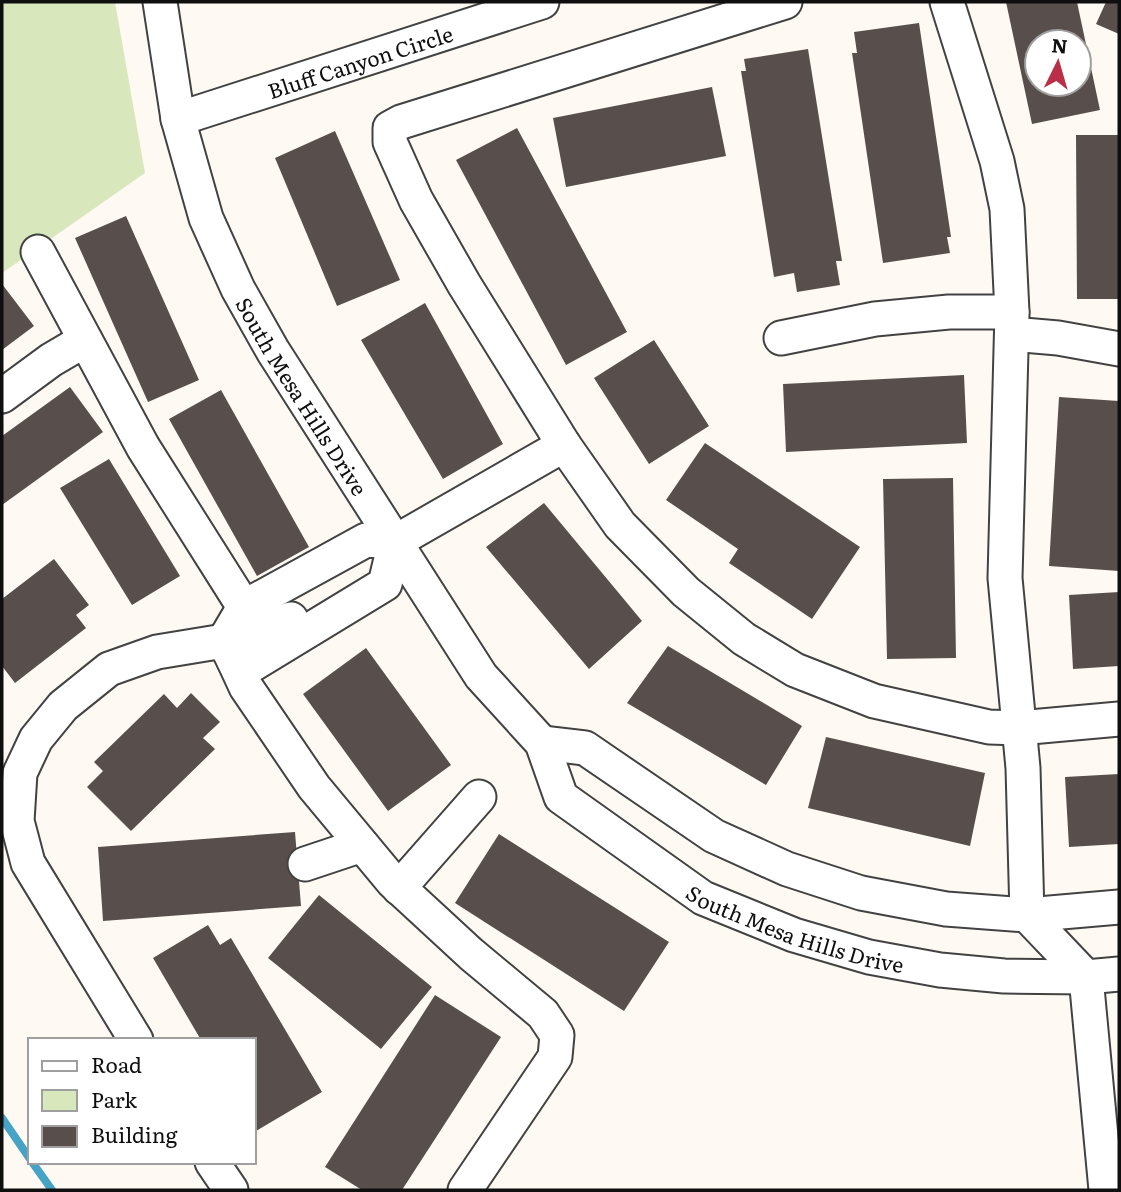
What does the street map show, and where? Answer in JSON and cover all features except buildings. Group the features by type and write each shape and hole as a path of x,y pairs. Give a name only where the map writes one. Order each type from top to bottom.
{"street":[{"name":"South Mesa Hills Drive","path":"160,2 178,119 206,218 238,289 273,351 481,676 542,743 561,797 703,898 794,935 869,957 940,970 1004,976 1087,977 1119,974"},
{"name":"Bluff Canyon Circle","path":"178,119 542,2"},
{"path":"785,2 401,122 390,128 390,142 416,200 464,284 565,445 620,524 686,593 744,639 795,670 874,701 989,727 1019,728 1119,719"},
{"path":"947,2 997,161 1007,209 1012,323 1005,578 1023,768 1027,915 1087,977 1106,1190"},
{"path":"38,252 143,447 244,607 237,656 246,687 314,787 399,888 471,954 544,1014 558,1035 555,1057 465,1190"},
{"path":"781,338 875,319 949,312 1012,323 1058,338 1119,349"},
{"path":"2,396 51,360 85,340"},
{"path":"244,607 366,540 395,542 565,445"},
{"path":"135,1038 28,863 17,821 20,774 36,738 63,706 109,669 157,652 237,656 385,584 395,542"},
{"path":"296,627 293,610 324,582 335,559"},
{"path":"542,743 585,748 713,836 787,869 861,893 946,909 1027,915 1119,907"},
{"path":"399,888 479,797"},
{"path":"305,864 362,845"},
{"path":"213,1164 232,1190"}],"green space":[{"path":"2,2 115,2 145,173 2,273"}],"waterway":[{"path":"2,1118 28,1156"},
{"path":"33,1164 52,1190"}]}
